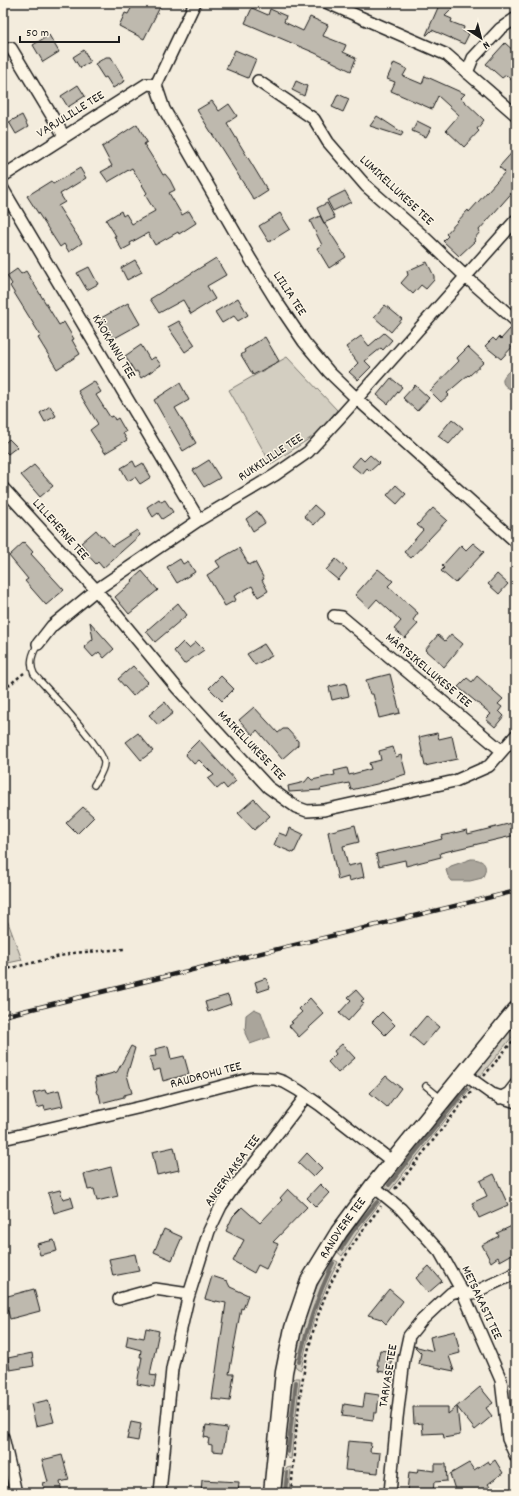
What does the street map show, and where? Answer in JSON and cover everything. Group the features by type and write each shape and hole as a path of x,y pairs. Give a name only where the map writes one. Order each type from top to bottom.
{"street":[{"path":"156,85 194,3"},
{"path":"328,3 446,55 516,115"},
{"path":"467,73 473,58 500,29 516,18"},
{"path":"11,48 64,136"},
{"name":"LUMIKELLUKESE TEE","path":"258,81 314,119 328,142 366,186 516,321"},
{"name":"VARJULILLE TEE","path":"3,176 147,84 156,85"},
{"name":"LIILIA TEE","path":"156,85 164,109 277,302 304,342 329,372 356,398 516,542"},
{"name":"KÄOKANNU TEE","path":"3,189 199,520"},
{"name":"RUKKILILLE TEE","path":"38,644 52,626 96,590 199,520 275,475 294,462 317,442 516,220"},
{"name":"LILLEHERNE TEE","path":"3,488 96,590"},
{"name":"MAIKELLUKESE TEE","path":"96,590 178,688 268,787 296,807 307,811 324,810 456,781 489,766 516,735"},
{"name":"MÄRTSIKELLUKESE TEE","path":"334,616 342,617 502,751"},
{"name":"RANDVERE TEE","path":"272,1493 284,1372 293,1328 309,1281 338,1232 373,1186 516,1010"},
{"path":"464,1074 483,1089 500,1098 516,1102"},
{"name":"RAUDROHU TEE","path":"3,1139 150,1105 253,1078 275,1079 284,1082 320,1104 393,1162"},
{"path":"500,1098 509,1093 516,1084"},
{"name":"ANGERVAKSA TEE","path":"160,1493 172,1369 189,1294 209,1231 221,1206 306,1096"},
{"name":"METSAKASTI TEE","path":"373,1186 401,1209 440,1252 464,1293 500,1380 508,1439 516,1457"},
{"name":"TARVASE TEE","path":"390,1493 396,1418 404,1359 409,1336 421,1321 451,1293 459,1291 464,1293 473,1293 500,1282 516,1273"},
{"path":"120,1299 155,1289 189,1294"},
{"path":"3,1437 16,1493"}],"lane":[{"path":"38,644 32,655 31,668 34,674 99,749 104,761 103,770 94,785"},
{"path":"426,1086 443,1100"}],"path":[{"path":"3,690 31,668"},
{"path":"3,970 73,953 125,949"},
{"path":"480,1081 516,1037"},
{"path":"390,1194 474,1088"},
{"path":"292,1493 301,1386 312,1333 330,1284 342,1261 359,1234 383,1203"}],"shaded area":[{"path":"287,357 337,410 318,433 271,464 229,390"},
{"path":"516,365 516,388 510,389 505,386 503,379 504,376"},
{"path":"471,859 480,860 484,864 485,870 482,878 470,881 452,881 446,870 451,866"},
{"path":"3,909 22,960 3,964"},
{"path":"254,1009 261,1012 270,1037 250,1044 245,1033 246,1015"},
{"path":"516,1021 516,1032 478,1079 475,1072"},
{"path":"465,1084 472,1086 388,1193 384,1185"},
{"path":"378,1197 383,1199 359,1230 342,1256 338,1251 342,1241 374,1198"},
{"path":"334,1260 338,1262 315,1315 301,1370 294,1364 303,1324 317,1286 329,1262"},
{"path":"295,1378 300,1378 291,1459 284,1453 292,1380"},
{"path":"291,1467 289,1493 281,1493 283,1473 287,1468"}],"building":[{"path":"134,3 162,3 144,39 119,26 125,13 128,14"},
{"path":"440,3 458,3 445,16 452,19 451,22 464,27 463,31 469,34 464,44 432,30 426,35"},
{"path":"252,8 268,15 270,9 286,16 284,22 303,31 310,17 328,25 323,36 346,45 343,52 356,58 351,71 315,53 245,23"},
{"path":"49,35 59,52 43,62 33,45"},
{"path":"505,43 516,53 516,84 506,75 502,78 486,64"},
{"path":"84,50 90,62 80,68 73,57"},
{"path":"235,50 256,59 248,78 226,69"},
{"path":"106,57 111,57 125,81 113,88 95,64"},
{"path":"394,63 407,69 403,76 422,84 425,76 465,94 461,98 484,120 477,129 479,131 464,147 446,130 459,115 438,96 432,109 391,91 395,82 387,79"},
{"path":"296,81 307,86 304,96 292,90"},
{"path":"78,85 85,96 68,107 61,96"},
{"path":"338,94 349,99 343,112 332,107"},
{"path":"212,101 219,111 229,104 237,116 227,123 268,191 254,200 197,110"},
{"path":"22,115 28,127 16,134 9,122"},
{"path":"377,116 403,133 401,136 370,126"},
{"path":"417,121 431,128 426,137 412,131"},
{"path":"137,124 147,142 144,144 163,175 165,174 170,180 175,190 169,193 182,215 189,211 196,223 179,234 178,232 155,245 148,233 130,243 131,245 122,250 114,236 116,236 106,220 121,211 123,216 126,214 132,224 155,211 145,195 147,193 132,168 108,182 101,172 112,166 102,147"},
{"path":"516,148 516,188 479,230 480,232 474,239 475,241 459,256 443,241 448,236 446,234 468,210 469,212 505,172 499,167"},
{"path":"80,168 86,178 60,194 65,202 58,206 82,243 69,252 64,244 60,247 27,196 51,181 53,184"},
{"path":"345,191 351,202 333,211 327,200"},
{"path":"327,203 335,218 324,223 317,208"},
{"path":"280,213 290,229 269,242 259,226"},
{"path":"320,216 346,257 329,268 317,248 322,245 310,221"},
{"path":"216,258 226,275 207,286 215,299 191,314 183,300 159,313 150,299"},
{"path":"135,260 142,272 127,280 121,268"},
{"path":"427,262 434,276 434,280 426,289 421,285 413,294 401,283 408,275 407,271"},
{"path":"89,267 98,284 87,290 77,273"},
{"path":"17,269 21,274 26,271 59,325 64,322 74,339 72,340 80,354 57,369 38,338 41,336 10,286 12,284 7,276"},
{"path":"238,298 248,315 238,321 234,316 222,323 215,312"},
{"path":"128,303 140,324 113,339 101,318"},
{"path":"385,305 402,319 391,332 374,317"},
{"path":"179,321 195,345 185,352 168,327"},
{"path":"510,329 516,334 516,343 501,359 485,346 493,338 496,341 499,337 501,339"},
{"path":"384,333 392,340 383,350 381,348 365,361 371,367 358,380 349,372 358,363 346,347 361,336 369,346"},
{"path":"265,337 279,361 253,375 241,355 245,352 244,350"},
{"path":"141,345 150,360 155,357 161,365 141,378 137,371 135,372 125,356"},
{"path":"468,347 484,362 447,393 449,395 441,402 430,391 459,361 457,358"},
{"path":"391,378 402,387 388,404 377,395"},
{"path":"94,381 101,392 96,395 110,417 113,416 115,420 118,418 126,432 123,433 127,440 105,453 90,430 98,424 78,391"},
{"path":"180,383 189,400 175,408 196,443 183,451 154,400"},
{"path":"415,385 429,398 417,411 403,398"},
{"path":"50,406 56,416 45,422 40,413"},
{"path":"452,419 463,428 449,444 438,436"},
{"path":"9,439 17,447 8,454 3,449 3,445"},
{"path":"370,455 379,463 370,471 367,468 362,474 352,466 360,457 364,461"},
{"path":"209,460 220,478 204,487 193,470"},
{"path":"133,461 136,467 143,463 151,477 140,484 135,477 128,481 121,468"},
{"path":"34,465 53,486 40,497 21,475"},
{"path":"396,485 406,494 397,504 387,495"},
{"path":"159,499 161,502 165,500 173,512 162,519 158,513 153,517 147,507"},
{"path":"314,505 324,514 314,525 304,516"},
{"path":"433,508 447,520 411,558 404,552 423,530 417,525"},
{"path":"257,511 265,523 253,531 246,519"},
{"path":"96,530 112,546 137,530 140,535 103,568 98,562 96,564 84,551 86,549 81,543"},
{"path":"24,542 33,552 31,554 64,590 46,605 25,581 28,579 9,556"},
{"path":"473,543 484,552 455,583 441,571 444,568 442,566 461,545 466,550"},
{"path":"239,548 249,565 255,562 264,579 262,580 268,591 258,597 252,586 234,596 236,600 225,606 207,575 220,567 216,561"},
{"path":"180,559 183,564 188,561 195,572 177,583 167,567"},
{"path":"336,559 347,569 338,580 326,570"},
{"path":"378,569 393,581 388,586 418,613 413,620 418,624 405,638 394,629 401,621 377,599 369,608 355,595"},
{"path":"142,571 158,590 129,614 115,597"},
{"path":"497,574 508,584 499,594 488,584"},
{"path":"178,603 187,615 155,642 146,631"},
{"path":"90,622 114,649 104,658 99,652 93,657 84,647 93,639"},
{"path":"451,634 463,644 444,667 425,650 438,635 445,641"},
{"path":"183,642 189,648 196,642 204,650 184,664 174,651"},
{"path":"264,644 272,656 255,665 247,654"},
{"path":"133,666 148,682 133,696 118,679"},
{"path":"390,674 400,713 379,718 373,694 370,694 366,680"},
{"path":"221,676 234,689 222,701 209,688"},
{"path":"477,676 503,699 498,704 502,707 499,711 504,716 495,727 486,719 491,714 458,687 467,678 472,682"},
{"path":"346,683 349,696 332,700 329,687"},
{"path":"165,702 173,713 158,725 149,715"},
{"path":"254,707 278,733 283,729 287,729 298,741 298,745 282,759 257,730 253,735 239,720"},
{"path":"138,733 153,751 141,760 126,742"},
{"path":"437,733 439,739 452,736 457,759 425,766 419,737"},
{"path":"199,740 236,781 227,789 223,784 217,789 208,779 214,775 199,760 194,764 185,754"},
{"path":"393,747 396,757 401,755 406,774 381,783 351,790 349,783 320,789 321,790 289,792 288,786 305,782 309,777 312,780 335,775 334,771 347,768 349,775 371,769 369,763 381,760 379,751"},
{"path":"254,799 270,816 254,830 238,813"},
{"path":"83,807 94,817 77,834 66,823"},
{"path":"516,822 516,835 440,853 441,857 406,866 405,860 379,866 376,854 442,839 441,836 467,830 468,834"},
{"path":"355,825 359,842 343,846 348,866 361,863 364,877 349,881 348,877 338,880 328,832"},
{"path":"290,828 303,834 294,853 274,845 279,833 287,836"},
{"path":"266,978 270,988 258,992 255,982"},
{"path":"356,990 364,999 361,1001 364,1003 348,1021 339,1013 351,1000 348,997"},
{"path":"228,995 231,1004 208,1012 205,1002"},
{"path":"310,998 324,1014 299,1037 289,1026 293,1023 291,1022 302,1012 299,1009"},
{"path":"382,1012 395,1025 385,1035 372,1022"},
{"path":"426,1016 439,1027 423,1046 410,1035"},
{"path":"342,1044 355,1058 338,1073 328,1062 336,1054 334,1051"},
{"path":"131,1046 135,1048 127,1075 132,1093 124,1095 124,1097 101,1103 99,1094 96,1092 97,1089 95,1078 117,1072"},
{"path":"168,1046 171,1059 184,1056 189,1074 163,1081 160,1069 153,1071 149,1057 156,1056 155,1049"},
{"path":"386,1076 401,1088 387,1107 370,1093"},
{"path":"45,1090 46,1093 59,1090 63,1106 45,1110 44,1106 37,1108 33,1093"},
{"path":"174,1147 179,1170 157,1175 152,1152"},
{"path":"307,1153 322,1168 313,1177 298,1163"},
{"path":"111,1167 118,1196 97,1201 94,1189 88,1190 84,1174"},
{"path":"494,1174 508,1205 479,1218 472,1203 487,1196 480,1181"},
{"path":"320,1184 329,1193 316,1207 307,1198"},
{"path":"288,1189 307,1207 273,1242 278,1244 266,1269 258,1265 254,1273 233,1261 244,1240 226,1231 233,1216 242,1207 260,1223 282,1200 280,1198"},
{"path":"60,1190 63,1199 71,1197 74,1207 54,1213 48,1193"},
{"path":"516,1224 516,1252 500,1261 498,1257 491,1262 482,1245 499,1236 497,1233"},
{"path":"164,1229 182,1237 172,1260 154,1252"},
{"path":"54,1240 57,1251 40,1255 37,1244"},
{"path":"135,1254 139,1271 113,1276 109,1259"},
{"path":"429,1266 442,1281 428,1293 416,1278"},
{"path":"212,1276 227,1281 230,1287 248,1295 243,1309 241,1308 229,1374 234,1374 230,1401 212,1399 226,1303 205,1299"},
{"path":"34,1289 40,1311 10,1319 4,1297"},
{"path":"389,1289 403,1301 386,1324 381,1319 368,1315"},
{"path":"146,1328 159,1331 150,1375 156,1376 154,1387 137,1384 142,1357 140,1357 141,1350 126,1346 128,1335 144,1338"},
{"path":"455,1331 460,1353 449,1356 454,1371 419,1364 421,1353 414,1346 433,1351 430,1337"},
{"path":"380,1350 393,1352 389,1373 378,1371 379,1365 377,1365"},
{"path":"32,1353 34,1366 10,1370 8,1358"},
{"path":"480,1387 493,1403 486,1408 492,1416 475,1430 457,1407 460,1435 444,1438 443,1433 423,1434 422,1423 414,1424 413,1407 448,1407 448,1414"},
{"path":"365,1393 379,1395 377,1413 374,1413 373,1420 342,1416 344,1404 363,1407"},
{"path":"48,1400 54,1422 36,1426 31,1404"},
{"path":"131,1422 141,1424 138,1441 127,1439"},
{"path":"206,1425 227,1428 223,1452 212,1451 212,1445 208,1444 209,1438 204,1437"},
{"path":"348,1441 371,1443 370,1452 380,1453 378,1473 345,1470"},
{"path":"62,1455 69,1480 60,1482 62,1493 46,1493 43,1483 48,1482 42,1460"},
{"path":"495,1460 503,1473 488,1484 490,1487 482,1493 456,1493 450,1474 469,1463 474,1470 488,1461 490,1464"},
{"path":"435,1464 446,1464 447,1481 434,1482 433,1493 407,1492 409,1472 417,1473 418,1469 435,1471"},
{"path":"202,1480 239,1482 238,1493 201,1493"}],"waterway":[{"path":"389,1185 466,1089"},
{"path":"341,1249 353,1231 377,1202"},
{"path":"299,1362 305,1336 313,1312 333,1263"},
{"path":"288,1452 296,1382"},
{"path":"285,1493 287,1473"}],"railway":[{"path":"3,1016 516,891"}]}
